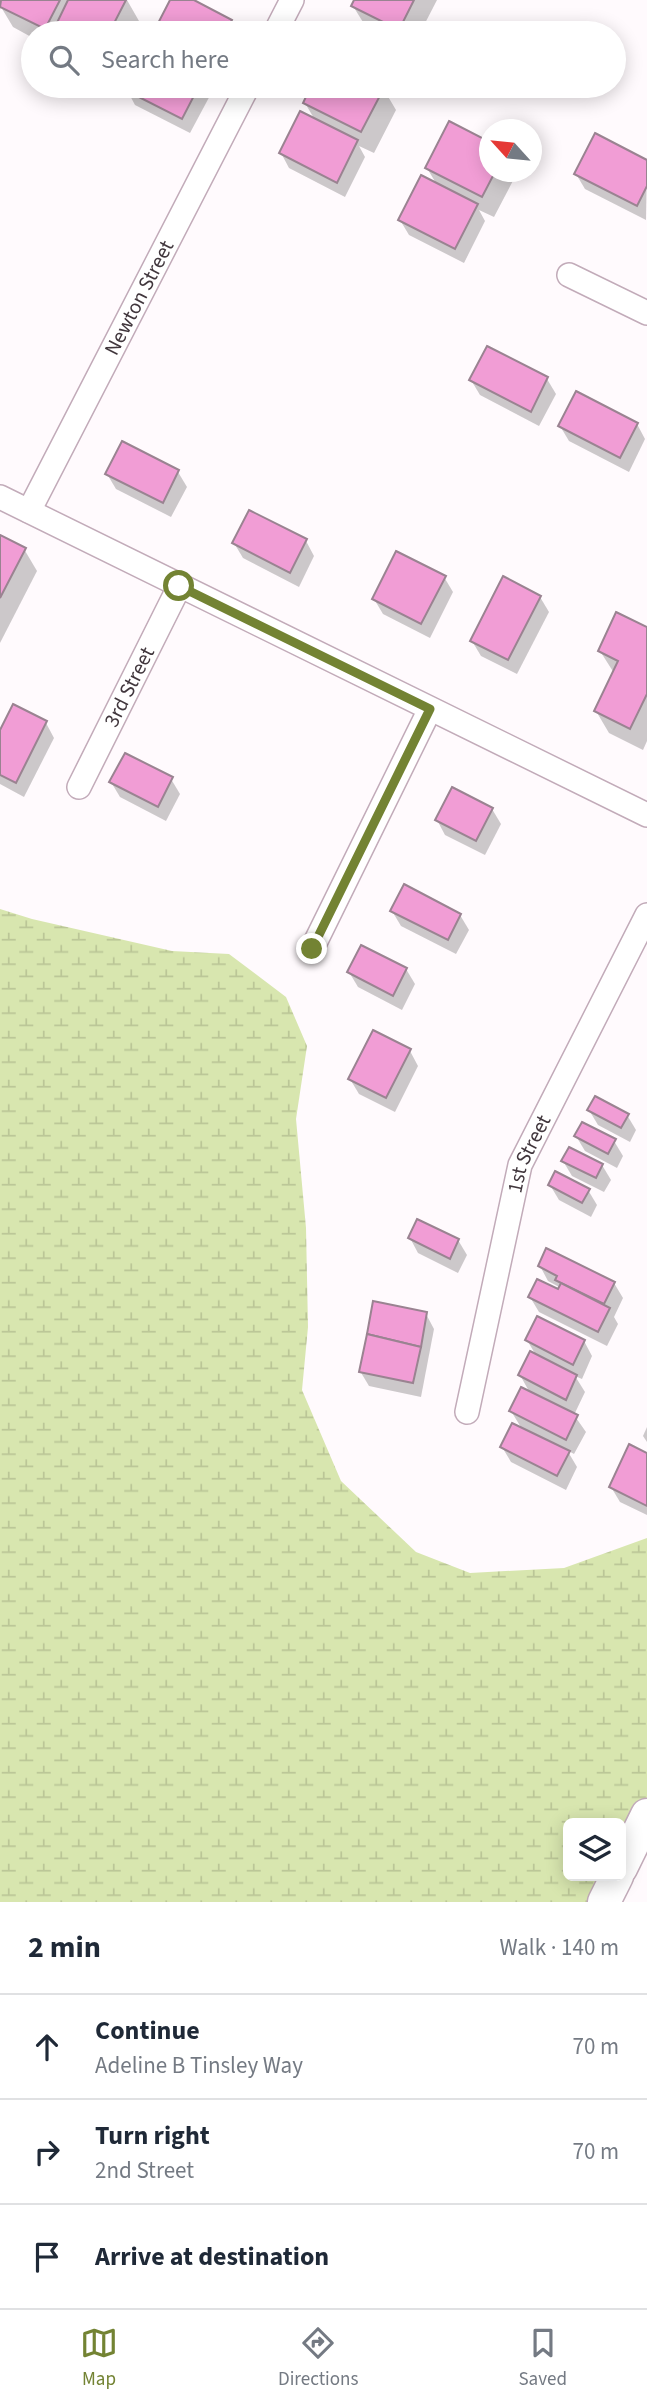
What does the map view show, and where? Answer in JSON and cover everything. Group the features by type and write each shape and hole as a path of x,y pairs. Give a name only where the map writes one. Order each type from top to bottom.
{"main road":[{"path":"626,1858 647,1815"},
{"path":"604,1902 614,1881"}],"street":[{"path":"281,21 292,0"},
{"name":"Newton Street","path":"29,510 242,98"},
{"path":"569,275 647,313"},
{"path":"0,497 647,816"},
{"name":"3rd Street","path":"79,787 179,586"},
{"path":"312,949 430,709"},
{"name":"1st Street","path":"467,1412 520,1165 647,915"}],"green space":[{"path":"0,909 32,919 172,951 229,954 286,997 307,1046 296,1119 306,1228 308,1327 302,1390 341,1481 416,1552 470,1573 564,1568 647,1538 647,1831 626,1874 626,1818 563,1818 563,1881 622,1881 612,1902 0,1902"}],"building":[{"path":"1,0 60,0 49,21 29,21 0,7"},
{"path":"68,0 126,0 115,21 58,21"},
{"path":"170,0 194,0 232,20 231,21 159,21"},
{"path":"354,0 414,0 404,21 381,21 351,6"},
{"path":"141,98 193,98 182,119"},
{"path":"305,98 379,98 361,132 303,103"},
{"path":"300,111 358,140 337,183 279,153"},
{"path":"449,121 479,136 479,182 490,182 482,197 425,168"},
{"path":"595,133 647,160 647,186 637,206 574,174"},
{"path":"421,175 478,204 455,249 398,220"},
{"path":"487,346 548,377 531,412 469,380"},
{"path":"576,391 638,423 620,458 558,426"},
{"path":"122,441 179,470 163,503 105,474"},
{"path":"249,510 307,539 290,573 232,543"},
{"path":"0,535 26,548 0,598"},
{"path":"396,551 446,576 421,624 372,599"},
{"path":"503,576 541,596 508,660 470,641"},
{"path":"616,612 647,627 647,694 630,729 594,711 618,661 598,651"},
{"path":"13,704 47,721 16,783 0,775 0,730"},
{"path":"125,753 173,777 158,807 109,782"},
{"path":"452,787 493,808 476,841 435,820"},
{"path":"404,884 461,914 448,940 390,911"},
{"path":"361,945 407,968 393,996 347,972"},
{"path":"373,1030 411,1049 386,1098 348,1079"},
{"path":"595,1096 629,1114 621,1128 587,1110"},
{"path":"582,1122 616,1139 608,1154 574,1136"},
{"path":"569,1147 603,1164 596,1178 561,1161"},
{"path":"555,1171 590,1189 582,1203 548,1185"},
{"path":"417,1219 459,1239 450,1259 408,1238"},
{"path":"546,1248 615,1282 604,1304 555,1280 557,1276 538,1266"},
{"path":"537,1279 558,1289 561,1283 610,1308 598,1332 528,1297"},
{"path":"373,1301 427,1312 421,1347 367,1334"},
{"path":"537,1316 585,1340 573,1365 525,1340"},
{"path":"367,1334 421,1347 413,1383 359,1372"},
{"path":"530,1351 577,1375 566,1400 518,1375"},
{"path":"521,1387 578,1415 566,1440 509,1411"},
{"path":"512,1423 570,1451 557,1476 500,1447"},
{"path":"629,1444 647,1453 647,1506 609,1487"}],"route":[{"path":"179,586 430,709 312,949"}]}
